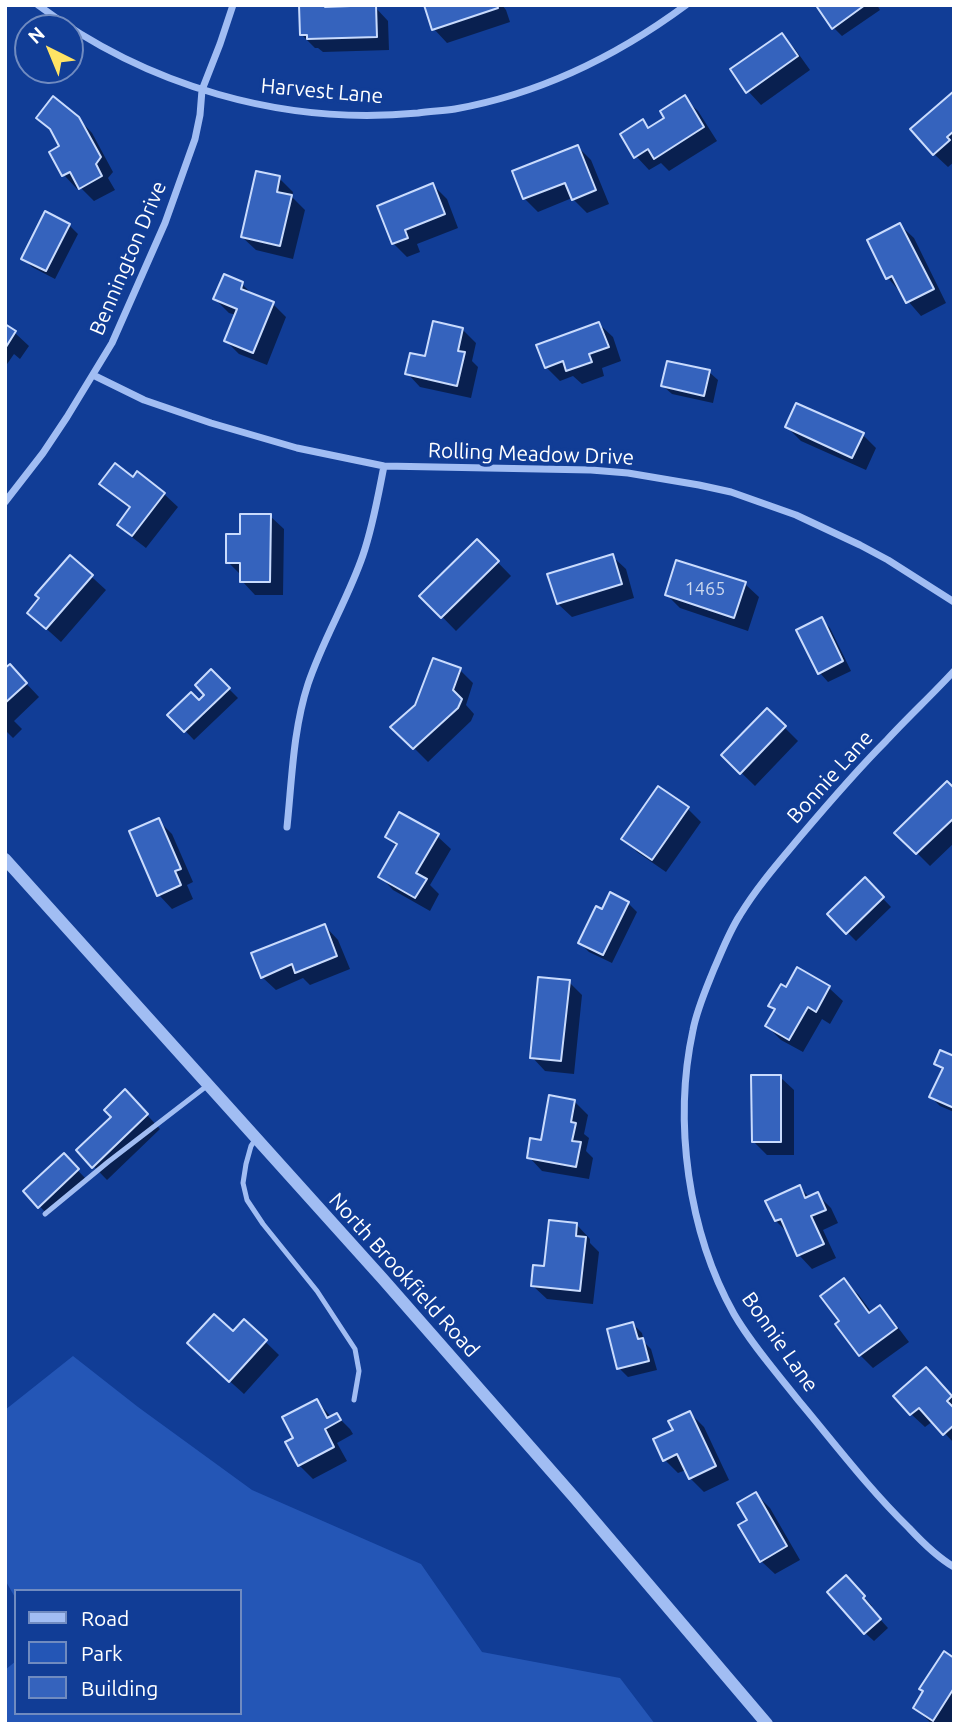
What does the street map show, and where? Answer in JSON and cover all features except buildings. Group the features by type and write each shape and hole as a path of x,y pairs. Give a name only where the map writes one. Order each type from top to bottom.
{"street":[{"name":"Harvest Lane","path":"38,5 68,26 142,67 202,90 236,100 322,113 376,115 454,109 544,84 622,48 686,5"},
{"name":"Bennington Drive","path":"5,502 43,453 111,343 165,223 195,139 202,90 233,5"},
{"name":"Rolling Meadow Drive","path":"93,375 144,400 211,423 297,448 384,466 628,472 720,490 796,515 860,545 888,559 954,602"},
{"path":"287,827 294,740 301,707 318,656 363,557 384,466"},
{"name":"Bonnie Lane","path":"954,671 836,794 768,874 738,918 706,988 693,1028 685,1096 688,1171 695,1210 708,1252 734,1314 780,1377 866,1482 895,1515 954,1567"},
{"name":"North Brookfield Road","path":"5,859 575,1497 767,1724"}],"lane":[{"path":"45,1214 208,1085"},
{"path":"256,1139 251,1146 243,1182 247,1200 317,1291 355,1349 359,1371 354,1400"}],"green space":[{"path":"73,1356 252,1490 421,1564 482,1652 620,1678 655,1724 5,1724 5,1670 14,1663 14,1715 242,1715 242,1589 14,1589 14,1596 5,1580 5,1410"}]}
